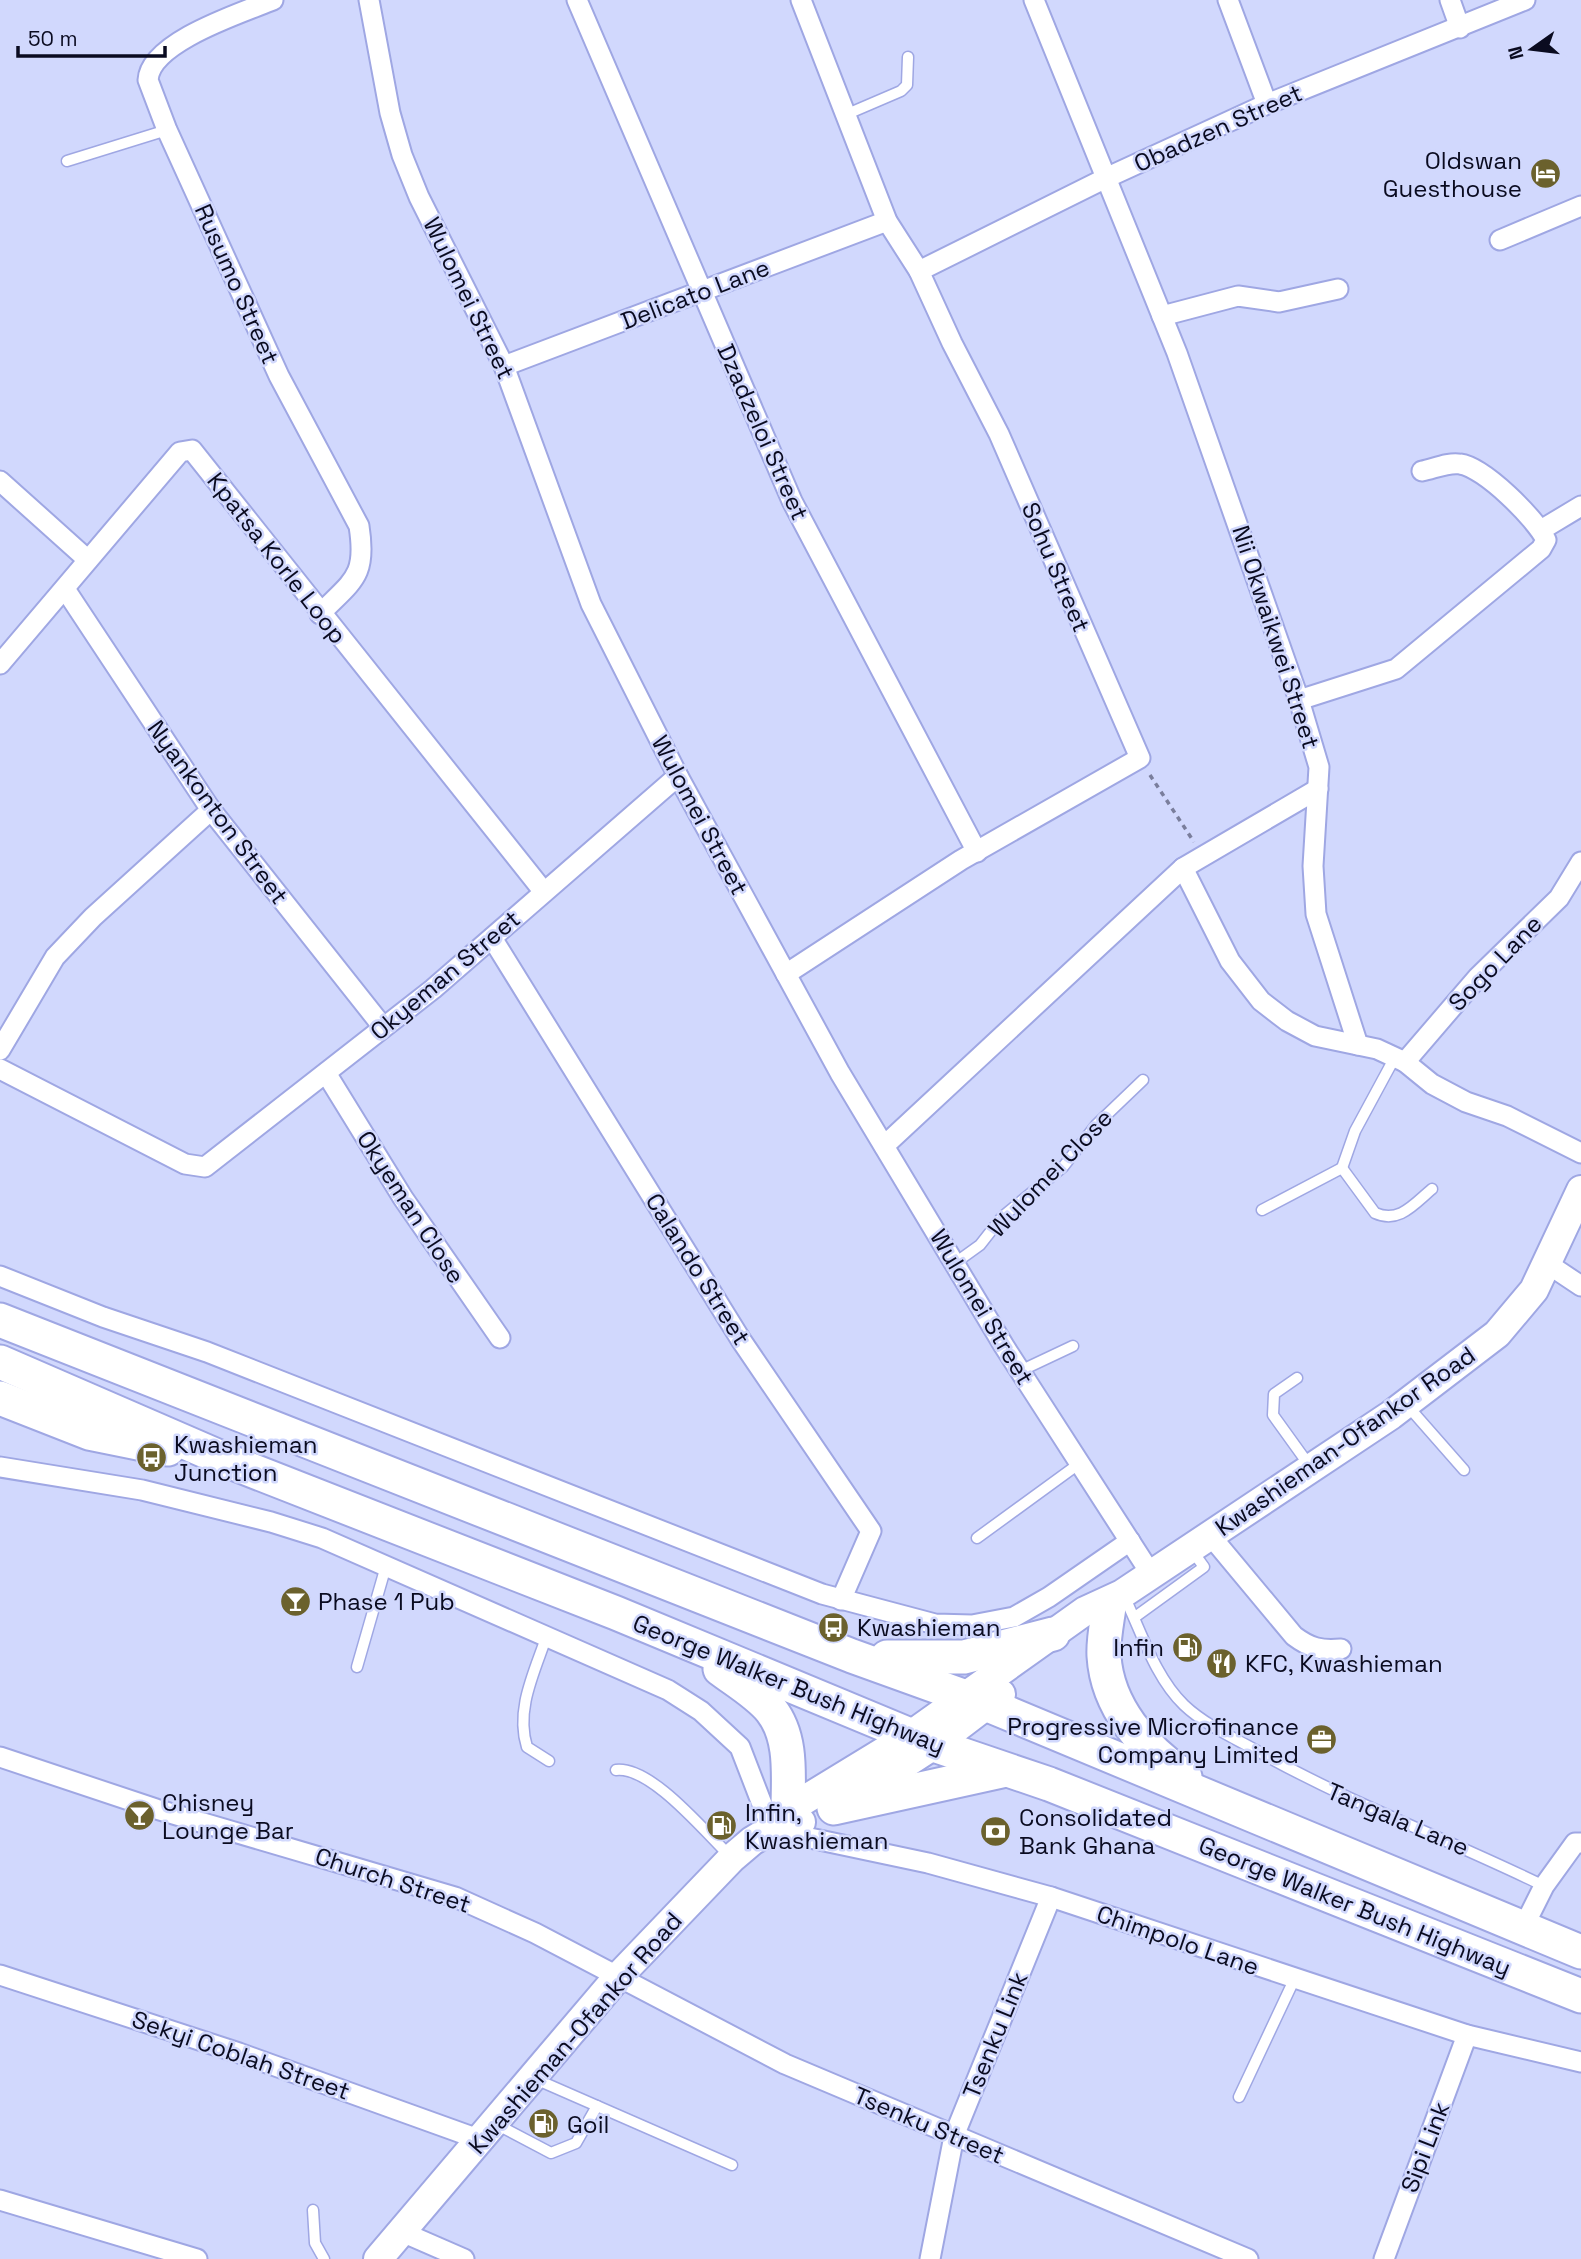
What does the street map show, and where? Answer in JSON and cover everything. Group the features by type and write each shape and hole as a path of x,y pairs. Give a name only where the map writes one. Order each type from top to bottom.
{"highway":[{"name":"George Walker Bush Highway","path":"0,1320 852,1656 977,1700 1581,1952"},
{"name":"George Walker Bush Highway","path":"0,1362 233,1463 688,1643 923,1740 1003,1770 1049,1783 1581,1996"},
{"path":"0,1398 89,1433 233,1463"},
{"path":"1122,1606 1104,1656 1115,1698 1132,1731 1176,1771 1227,1806"},
{"path":"852,1656 964,1657 1052,1634"},
{"path":"688,1643 771,1711 785,1740 789,1765 782,1820"},
{"path":"834,1808 1003,1770"}],"main road":[{"name":"Kwashieman-Ofankor Road","path":"782,1820 797,1824 870,1789 923,1740 977,1700 1122,1606 1151,1574 1406,1404 1497,1334 1517,1314 1548,1264 1581,1190"},
{"name":"Kwashieman-Ofankor Road","path":"977,1700 1052,1634 1085,1611 1122,1606"},
{"name":"Kwashieman-Ofankor Road","path":"378,2259 616,1979 732,1858 782,1820 923,1740"}],"street":[{"name":"Rusumo Street","path":"273,0 194,33 157,61 148,80 167,130 279,376 359,526 363,551 359,574 320,614"},
{"name":"Wulomei Street","path":"369,0 390,113 402,155 419,197 504,366 591,604 678,776 884,1146 1020,1371 1151,1574"},
{"name":"Dzadzeloi Street","path":"577,0 792,501 976,852"},
{"name":"Sohu Street","path":"801,0 887,221 919,271 999,434 1140,758"},
{"name":"Nii Okwaikwei Street","path":"1034,0 1162,316 1299,700 1319,767 1312,866 1316,914 1358,1045"},
{"path":"1228,0 1267,104"},
{"path":"1450,0 1460,28"},
{"name":"Obadzen Street","path":"919,271 1106,178 1267,104 1525,0"},
{"path":"1500,240 1581,206"},
{"name":"Delicato Lane","path":"504,366 887,221"},
{"path":"1162,316 1238,296 1279,302 1338,289"},
{"name":"Kpatsa Korle Loop","path":"1,659 65,589 180,452 192,450 544,892"},
{"path":"1299,700 1396,669 1541,549 1546,540 1541,530 1499,487 1460,463 1422,471"},
{"path":"0,481 89,560"},
{"path":"1541,530 1581,506"},
{"name":"Nyankonton Street","path":"65,589 211,810 383,1027"},
{"path":"786,974 976,852 1140,758"},
{"name":"Okyeman Street","path":"0,1069 185,1164 205,1167 433,989 678,776"},
{"path":"884,1146 1183,868 1202,854 1318,789"},
{"path":"0,1050 55,957 93,918 211,810"},
{"name":"Sogo Lane","path":"1400,1059 1478,977 1559,898 1581,862"},
{"path":"1183,868 1230,961 1261,1001 1287,1021 1315,1035 1400,1059 1432,1084 1466,1102 1507,1116 1581,1153"},
{"name":"Calando Street","path":"492,938 741,1339 871,1531 841,1600"},
{"name":"Okyeman Close","path":"326,1073 403,1198 500,1338"},
{"path":"1548,1264 1581,1286"},
{"path":"0,1276 103,1317 220,1357 841,1600 935,1624 972,1625 1014,1617 1049,1597 1130,1541"},
{"path":"0,1467 142,1490 271,1522 322,1538 547,1634 668,1690 701,1711 740,1746 782,1820"},
{"path":"1200,1541 1307,1646 1323,1651 1341,1649"},
{"name":"Church Street","path":"0,1757 156,1809 455,1897 535,1933 616,1979"},
{"name":"Chimpolo Lane","path":"782,1820 1051,1897 1294,1980 1467,2035 1581,2062"},
{"path":"1523,1928 1544,1886 1575,1843 1581,1843"},
{"name":"Tsenku Link","path":"930,2259 954,2136 1051,1897"},
{"name":"Sekyi Coblah Street","path":"0,1975 488,2132"},
{"name":"Tsenku Street","path":"616,1979 785,2064 1248,2259"},
{"name":"Sipi Link","path":"1384,2259 1467,2035"},
{"path":"0,2200 197,2259"},
{"path":"402,2232 464,2259"}],"lane":[{"path":"844,115 901,91 907,85 908,57"},
{"path":"67,161 167,130"},
{"name":"Sogo Lane","path":"1342,1168 1355,1130 1400,1059"},
{"name":"Wulomei Close","path":"955,1263 980,1245 1002,1217 1063,1167 1096,1125 1143,1080"},
{"path":"1262,1210 1342,1168 1375,1213 1383,1217 1393,1218 1404,1212 1432,1189"},
{"path":"1020,1371 1073,1346"},
{"path":"1297,1378 1274,1394 1273,1415 1311,1468"},
{"path":"1406,1404 1464,1470"},
{"path":"977,1538 1080,1463"},
{"path":"1122,1606 1204,1567 1200,1541"},
{"path":"358,1667 386,1565"},
{"name":"Tangala Lane","path":"1122,1606 1163,1679 1185,1706 1231,1737 1311,1781 1472,1850 1544,1886"},
{"path":"547,1634 525,1698 523,1727 527,1747 549,1761"},
{"path":"616,1770 625,1769 646,1776 732,1858"},
{"path":"1239,2098 1294,1980"},
{"path":"533,2078 732,2165"},
{"path":"488,2132 551,2153 576,2143 597,2106"},
{"path":"313,2210 315,2242 324,2259"}],"path":[{"path":"1140,758 1202,854"}],"place":[{"name":"Oldswan Guesthouse","path":"1545,174"},
{"name":"Kwashieman Junction","path":"151,1458"},
{"name":"Phase 1 Pub","path":"295,1601"},
{"name":"Kwashieman","path":"834,1627"},
{"name":"Infin","path":"1187,1647"},
{"name":"KFC, Kwashieman","path":"1222,1663"},
{"name":"Progressive Microfinance Company Limited","path":"1322,1740"},
{"name":"Chisney Lounge Bar","path":"139,1816"},
{"name":"Infin, Kwashieman","path":"722,1826"},
{"name":"Consolidated Bank Ghana","path":"996,1831"},
{"name":"Goil","path":"544,2124"}]}
